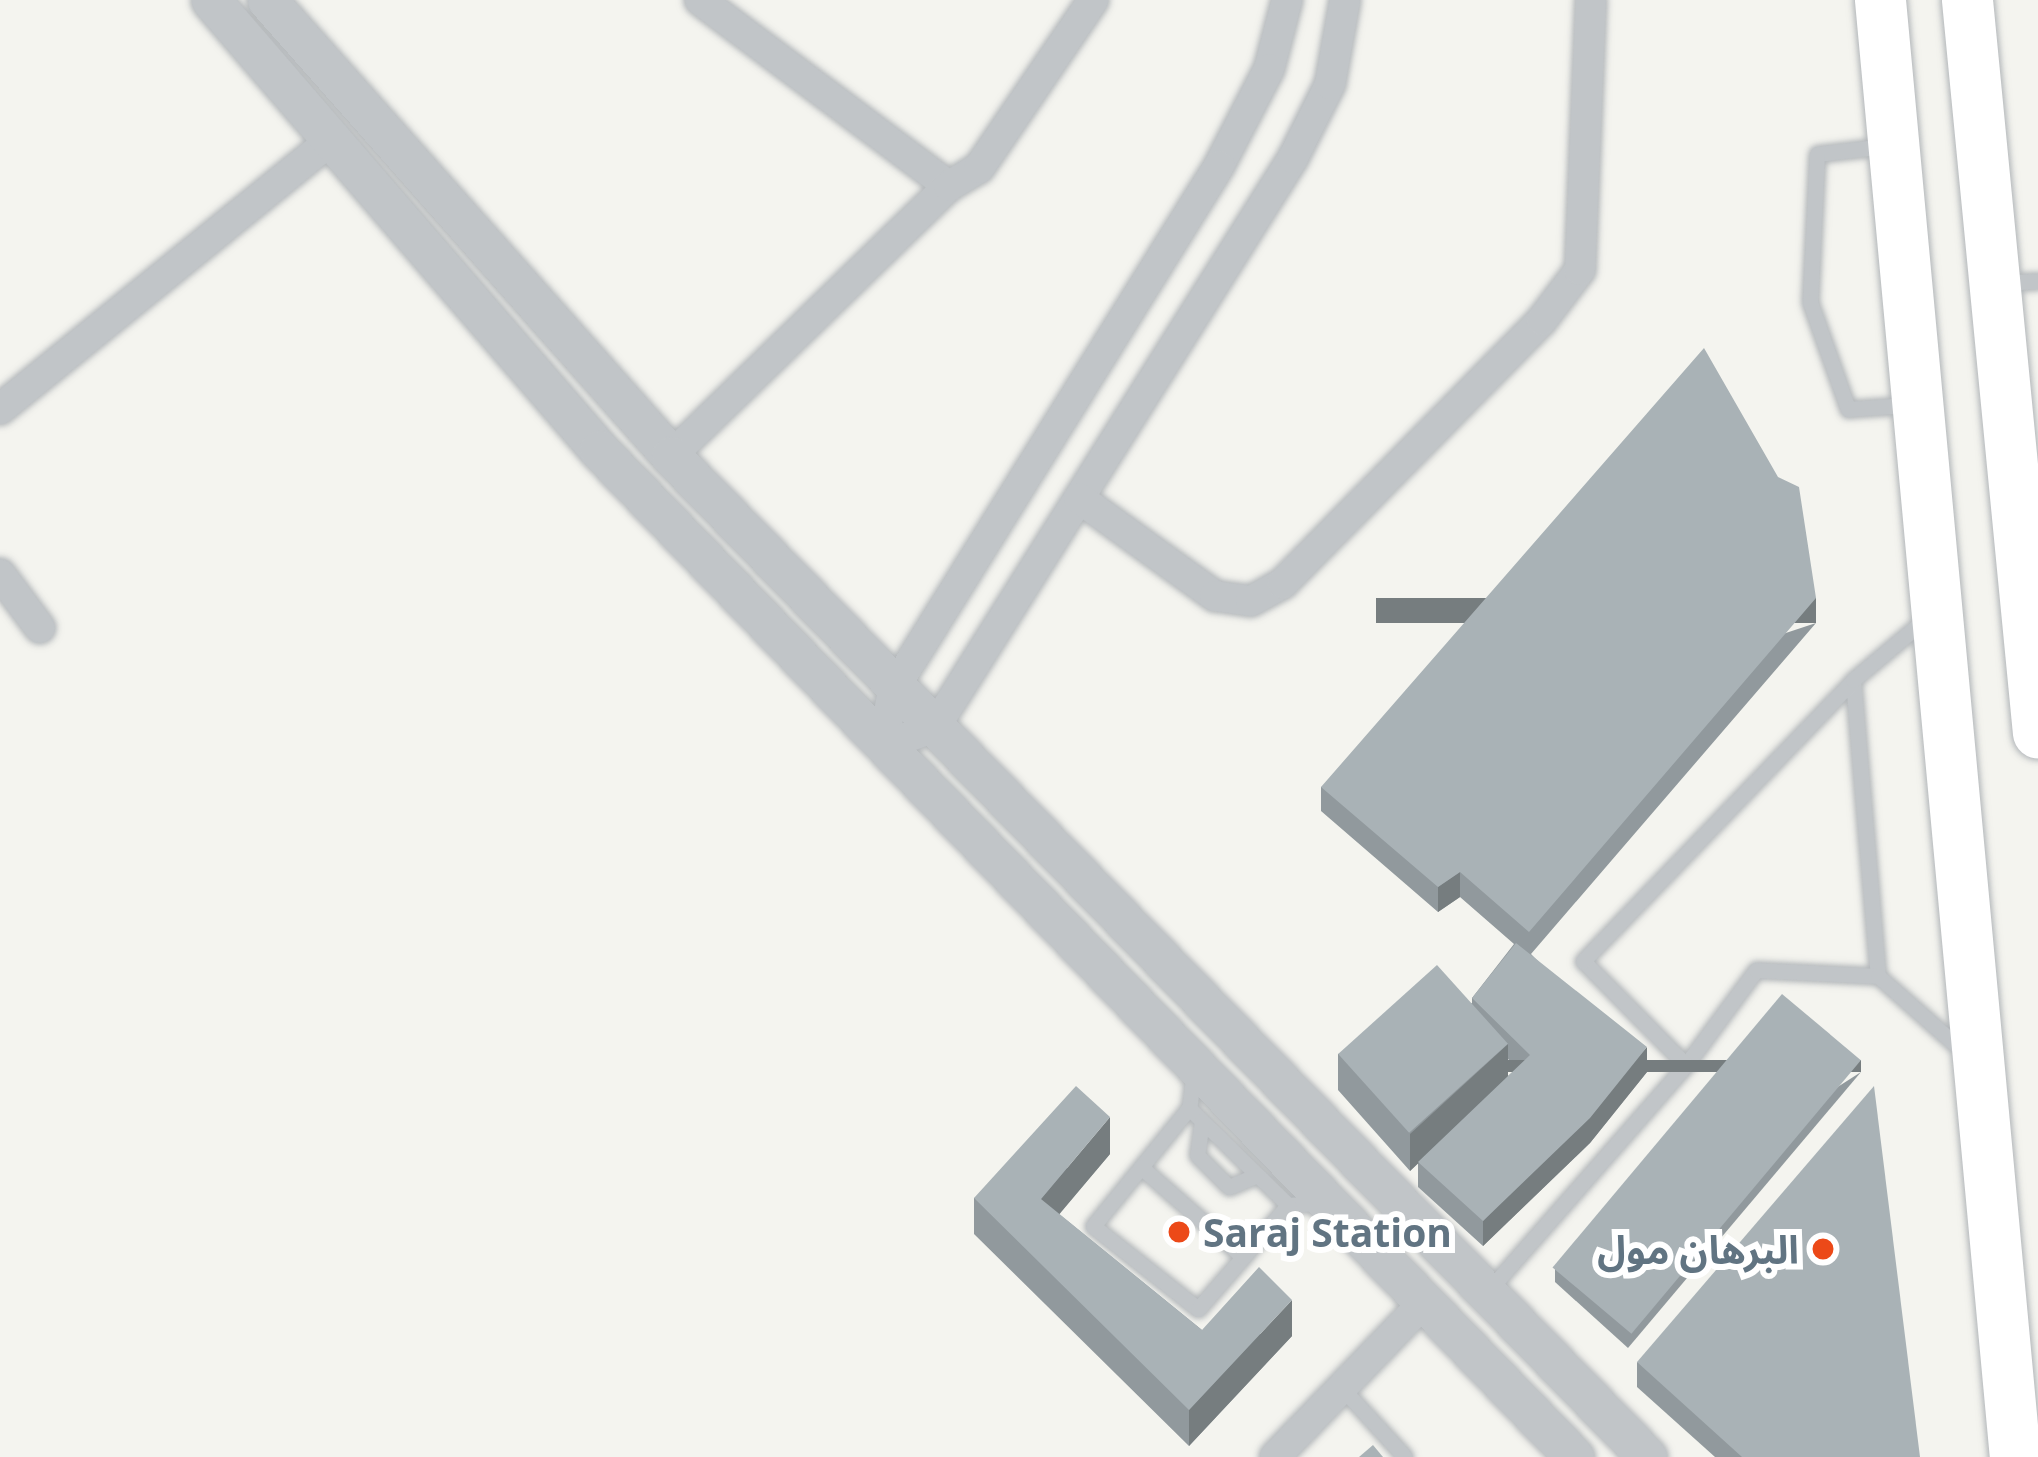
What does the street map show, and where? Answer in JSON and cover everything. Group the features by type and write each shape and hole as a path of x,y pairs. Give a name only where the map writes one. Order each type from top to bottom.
{"highway":[{"path":"1880,0 1913,405 2015,1457"},
{"path":"1967,0 2017,282 2038,733"}],"street":[{"path":"211,0 598,450 1195,1062 1307,1203 1424,1303 1574,1457"},
{"path":"267,0 671,456 892,689 935,727 1647,1457"},
{"path":"700,0 949,186"},
{"path":"671,456 949,186 979,168 1093,0"},
{"path":"883,746 892,689 1220,166 1268,69 1287,0"},
{"path":"883,746 935,727 1293,158 1330,84 1345,0"},
{"path":"1079,498 1215,596 1251,602 1283,583 1542,320 1580,270 1591,0"},
{"path":"0,409 329,142"},
{"path":"0,574 40,628"},
{"path":"1275,1457 1424,1303"}],"lane":[{"path":"1894,145 1817,154 1810,302 1848,409 1913,405"},
{"path":"1686,1065 1583,961 1853,680 1933,612"},
{"path":"1853,680 1878,976"},
{"path":"1486,1293 1686,1065 1756,970 1878,976 1977,1063"},
{"path":"1189,1108 1257,1175 1307,1203 1243,1257 1198,1309 1093,1226 1189,1108 1195,1062"},
{"path":"1202,1121 1197,1155 1229,1187 1257,1175"},
{"path":"1141,1167 1243,1257"},
{"path":"1342,1388 1405,1457"}],"building":[{"path":"1704,348 1778,477 1799,487 1816,598 1529,932 1460,872 1438,887 1321,787"},
{"path":"1516,943 1647,1047 1590,1118 1483,1221 1418,1162 1530,1055 1472,998"},
{"path":"1437,965 1508,1044 1409,1133 1338,1054"},
{"path":"1782,994 1861,1060 1631,1334 1553,1267"},
{"path":"1076,1086 1110,1117 1041,1199 1202,1330 1259,1267 1292,1300 1189,1410 974,1198"},
{"name":"البرهان مول","path":"1874,1086 1920,1457 1742,1457 1637,1362"},
{"path":"1373,1445 1383,1457 1359,1457"}],"place":[{"name":"Saraj Station","path":"1179,1232"},
{"name":"البرهان مول","path":"1823,1249"}]}
